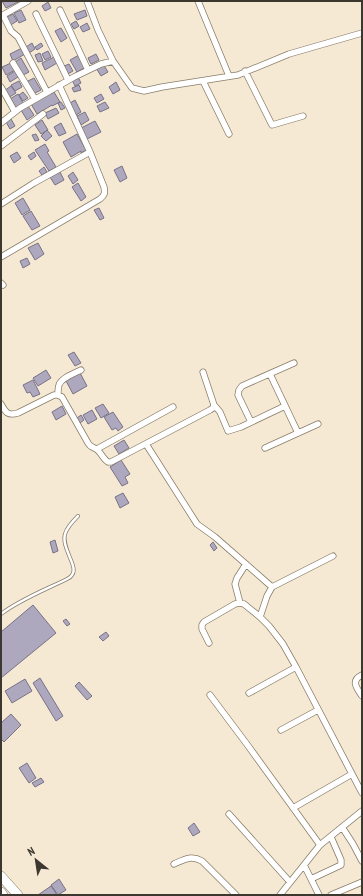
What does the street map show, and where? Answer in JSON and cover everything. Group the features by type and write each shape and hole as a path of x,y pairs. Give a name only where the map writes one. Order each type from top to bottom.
{"highway":[{"path":"1,876 18,895"}],"street":[{"path":"28,1 3,15 11,31 18,37 47,92"},
{"path":"87,1 98,30 113,61 132,88 144,91 238,75 289,54 362,33"},
{"path":"198,1 229,76"},
{"path":"60,10 88,70"},
{"path":"36,14 68,80"},
{"path":"1,122 14,112 68,80 101,64 113,61"},
{"path":"13,63 35,99"},
{"path":"245,71 272,125 303,116"},
{"path":"203,81 229,134"},
{"path":"1,257 104,196 104,187 60,85"},
{"path":"1,87 14,112"},
{"path":"1,146 43,114"},
{"path":"1,204 34,183 90,152"},
{"path":"251,422 238,394 239,390 242,386 294,363"},
{"path":"58,395 58,386 60,382 81,370"},
{"path":"203,372 214,405 220,412 228,431 241,427 285,406"},
{"path":"270,374 298,432"},
{"path":"1,404 7,413 12,415 54,395 62,397 90,446 97,450 105,461 108,462 115,460 210,410 214,405"},
{"path":"97,450 173,407"},
{"path":"265,448 318,424"},
{"path":"146,444 197,524 215,536 272,587"},
{"path":"260,617 267,596 272,587 333,556"},
{"path":"240,603 235,584 246,564"},
{"path":"209,643 202,629 202,625 204,622 235,604 244,604 260,617 269,626 282,644 296,667 362,793"},
{"path":"249,693 296,667"},
{"path":"362,675 355,681 355,684 362,696"},
{"path":"210,695 320,845"},
{"path":"281,730 318,710"},
{"path":"293,808 352,774"},
{"path":"280,895 320,845 362,811"},
{"path":"229,814 290,882"},
{"path":"342,828 362,861"},
{"path":"311,879 342,865 330,837"},
{"path":"174,864 188,858 197,858 202,861 236,895"},
{"path":"304,865 319,895"},
{"path":"331,895 362,882"}],"lane":[{"path":"1,614 32,595 67,579 72,575 74,570 65,543 65,535 67,528 78,516"}],"building":[{"path":"2,1 18,1 18,2 6,8"},
{"path":"48,2 51,8 45,11 42,6"},
{"path":"21,10 26,20 19,23 14,13"},
{"path":"85,10 87,16 77,20 74,14"},
{"path":"13,14 17,21 9,26 5,18"},
{"path":"76,21 79,26 74,29 71,24"},
{"path":"87,23 90,29 83,32 80,27"},
{"path":"61,28 67,38 61,42 55,31"},
{"path":"32,43 35,49 29,53 26,47"},
{"path":"41,43 43,46 37,50 35,47"},
{"path":"22,48 25,54 13,61 10,54"},
{"path":"48,51 51,57 45,60 42,54"},
{"path":"40,53 43,61 38,62 35,55"},
{"path":"96,54 99,60 91,64 88,58"},
{"path":"79,55 86,67 77,72 70,60"},
{"path":"54,57 57,63 45,70 42,63"},
{"path":"21,58 29,72 23,75 15,62"},
{"path":"11,63 15,70 6,75 2,67"},
{"path":"69,64 73,71 66,75 62,67"},
{"path":"103,64 108,72 101,76 96,68"},
{"path":"15,71 18,77 10,82 7,76"},
{"path":"78,77 81,83 75,86 72,80"},
{"path":"34,78 41,90 33,94 26,82"},
{"path":"19,81 22,87 15,91 11,85"},
{"path":"116,82 120,90 113,94 109,87"},
{"path":"79,85 81,90 74,92 72,88"},
{"path":"11,86 16,93 8,98 4,91"},
{"path":"23,92 28,98 23,101 19,95"},
{"path":"50,92 51,94 54,92 60,102 37,114 31,104"},
{"path":"18,94 23,103 16,108 10,99"},
{"path":"101,94 104,99 97,103 94,98"},
{"path":"75,100 81,112 76,115 70,103"},
{"path":"61,102 65,108 61,110 58,103"},
{"path":"105,102 109,108 100,112 97,106"},
{"path":"28,106 34,115 27,120 21,110"},
{"path":"56,108 59,113 48,119 45,113"},
{"path":"85,112 89,120 81,125 77,116"},
{"path":"11,119 15,126 10,129 6,122"},
{"path":"42,120 48,130 41,134 35,125"},
{"path":"95,121 101,132 87,139 81,128"},
{"path":"61,123 66,133 59,136 54,127"},
{"path":"47,130 52,136 46,141 41,136"},
{"path":"36,134 39,140 35,141 32,135"},
{"path":"77,134 86,150 81,153 81,151 71,157 63,142"},
{"path":"45,144 49,151 47,152 56,167 49,171 35,150"},
{"path":"17,152 21,158 14,163 10,156"},
{"path":"34,152 36,156 31,160 28,156"},
{"path":"122,166 127,178 120,182 114,170"},
{"path":"44,167 47,172 42,175 39,171"},
{"path":"60,172 64,180 55,185 50,177"},
{"path":"73,172 78,180 73,184 68,176"},
{"path":"78,183 86,197 81,201 72,187"},
{"path":"23,198 30,210 22,215 15,203"},
{"path":"99,208 104,218 100,220 94,210"},
{"path":"31,211 40,226 32,230 23,216"},
{"path":"38,243 44,254 35,260 28,248"},
{"path":"27,258 30,264 23,268 20,261"},
{"path":"74,352 81,363 75,366 68,355"},
{"path":"46,370 51,378 38,386 33,378"},
{"path":"79,371 87,386 73,394 65,379"},
{"path":"33,380 40,394 33,397 30,392 27,393 23,385"},
{"path":"103,404 109,413 101,418 95,408"},
{"path":"62,406 66,414 56,420 52,412"},
{"path":"92,410 97,419 88,424 83,415"},
{"path":"113,412 123,427 118,431 116,428 112,430 104,417"},
{"path":"81,415 84,420 80,423 77,418"},
{"path":"124,440 129,448 119,454 114,446"},
{"path":"121,460 130,474 125,477 128,483 122,486 110,467"},
{"path":"123,493 129,503 120,508 115,497"},
{"path":"55,540 58,551 53,553 50,542"},
{"path":"213,542 217,548 214,551 210,545"},
{"path":"33,605 56,633 1,678 1,632"},
{"path":"66,619 70,624 67,626 63,621"},
{"path":"106,632 109,636 103,641 99,637"},
{"path":"40,678 63,716 56,721 33,683"},
{"path":"25,679 32,691 12,703 5,691"},
{"path":"79,682 92,696 87,700 75,686"},
{"path":"11,714 21,725 4,742 1,739 1,723"},
{"path":"27,763 36,778 29,783 19,768"},
{"path":"41,778 44,782 35,787 32,783"},
{"path":"194,823 200,832 193,836 188,828"},
{"path":"59,879 66,890 58,895 51,885"},
{"path":"51,886 57,895 38,895"}]}
